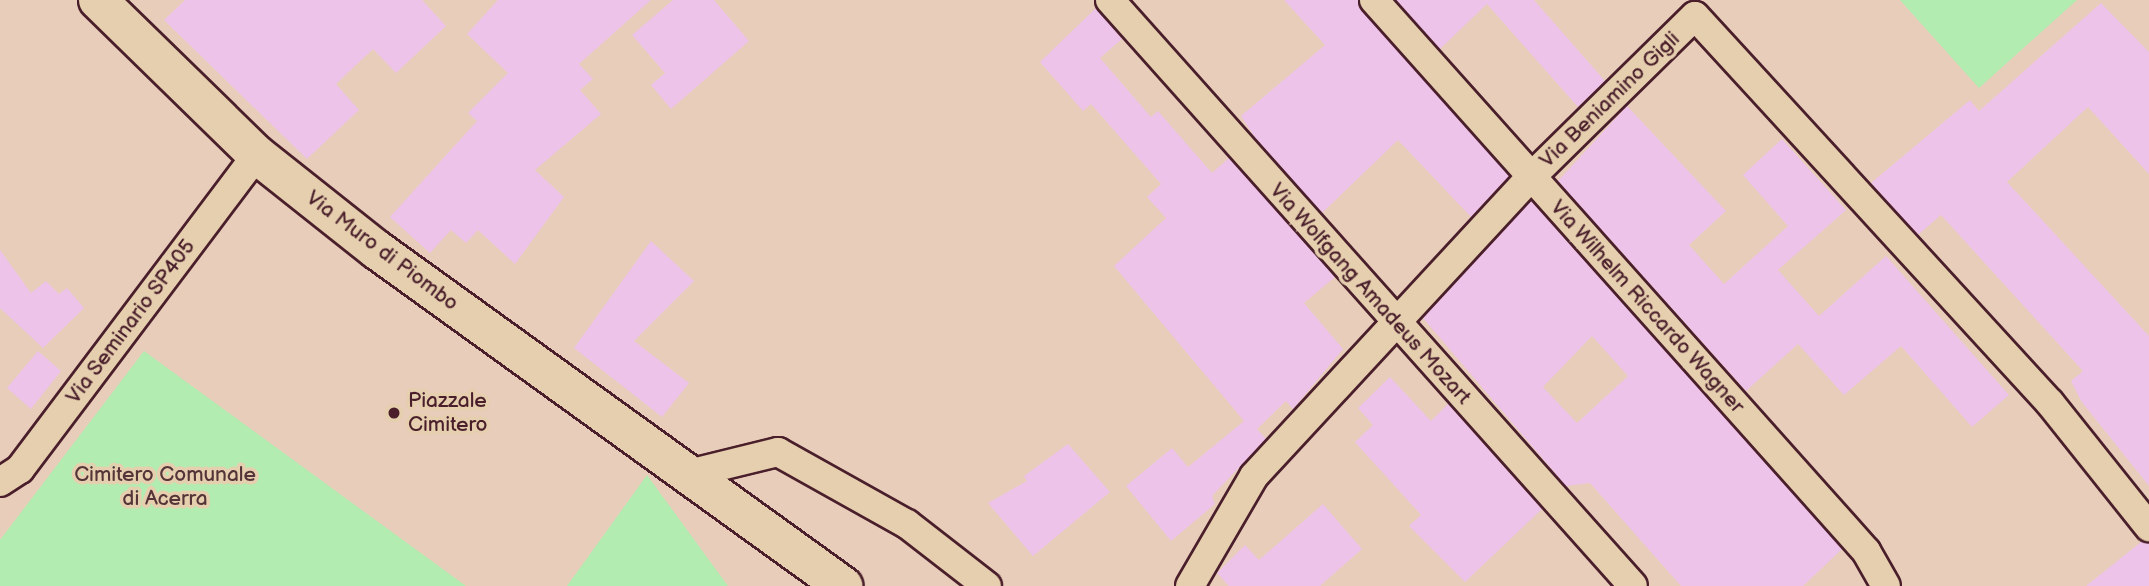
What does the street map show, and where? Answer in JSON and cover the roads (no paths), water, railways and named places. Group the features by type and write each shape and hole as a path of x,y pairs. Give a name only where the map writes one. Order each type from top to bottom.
{"street":[{"name":"Via Muro di Piombo","path":"98,0 257,155 842,586"},
{"name":"Via Wolfgang Amadeus Mozart","path":"1110,0 1395,324 1633,586"},
{"name":"Via Wilhelm Riccardo Wagner","path":"1374,0 1530,178 1866,551 1886,586"},
{"name":"Via Beniamino Gigli","path":"1190,586 1254,476 1530,178 1695,16 2050,403 2149,527"},
{"name":"Via Seminario SP405","path":"0,495 10,476 257,155"},
{"path":"688,474 778,452 907,524 987,586"}],"place":[{"name":"Piazzale Cimitero","path":"394,413"}],"park label":[{"name":"Cimitero Comunale di Acerra","path":"165,487"}]}
